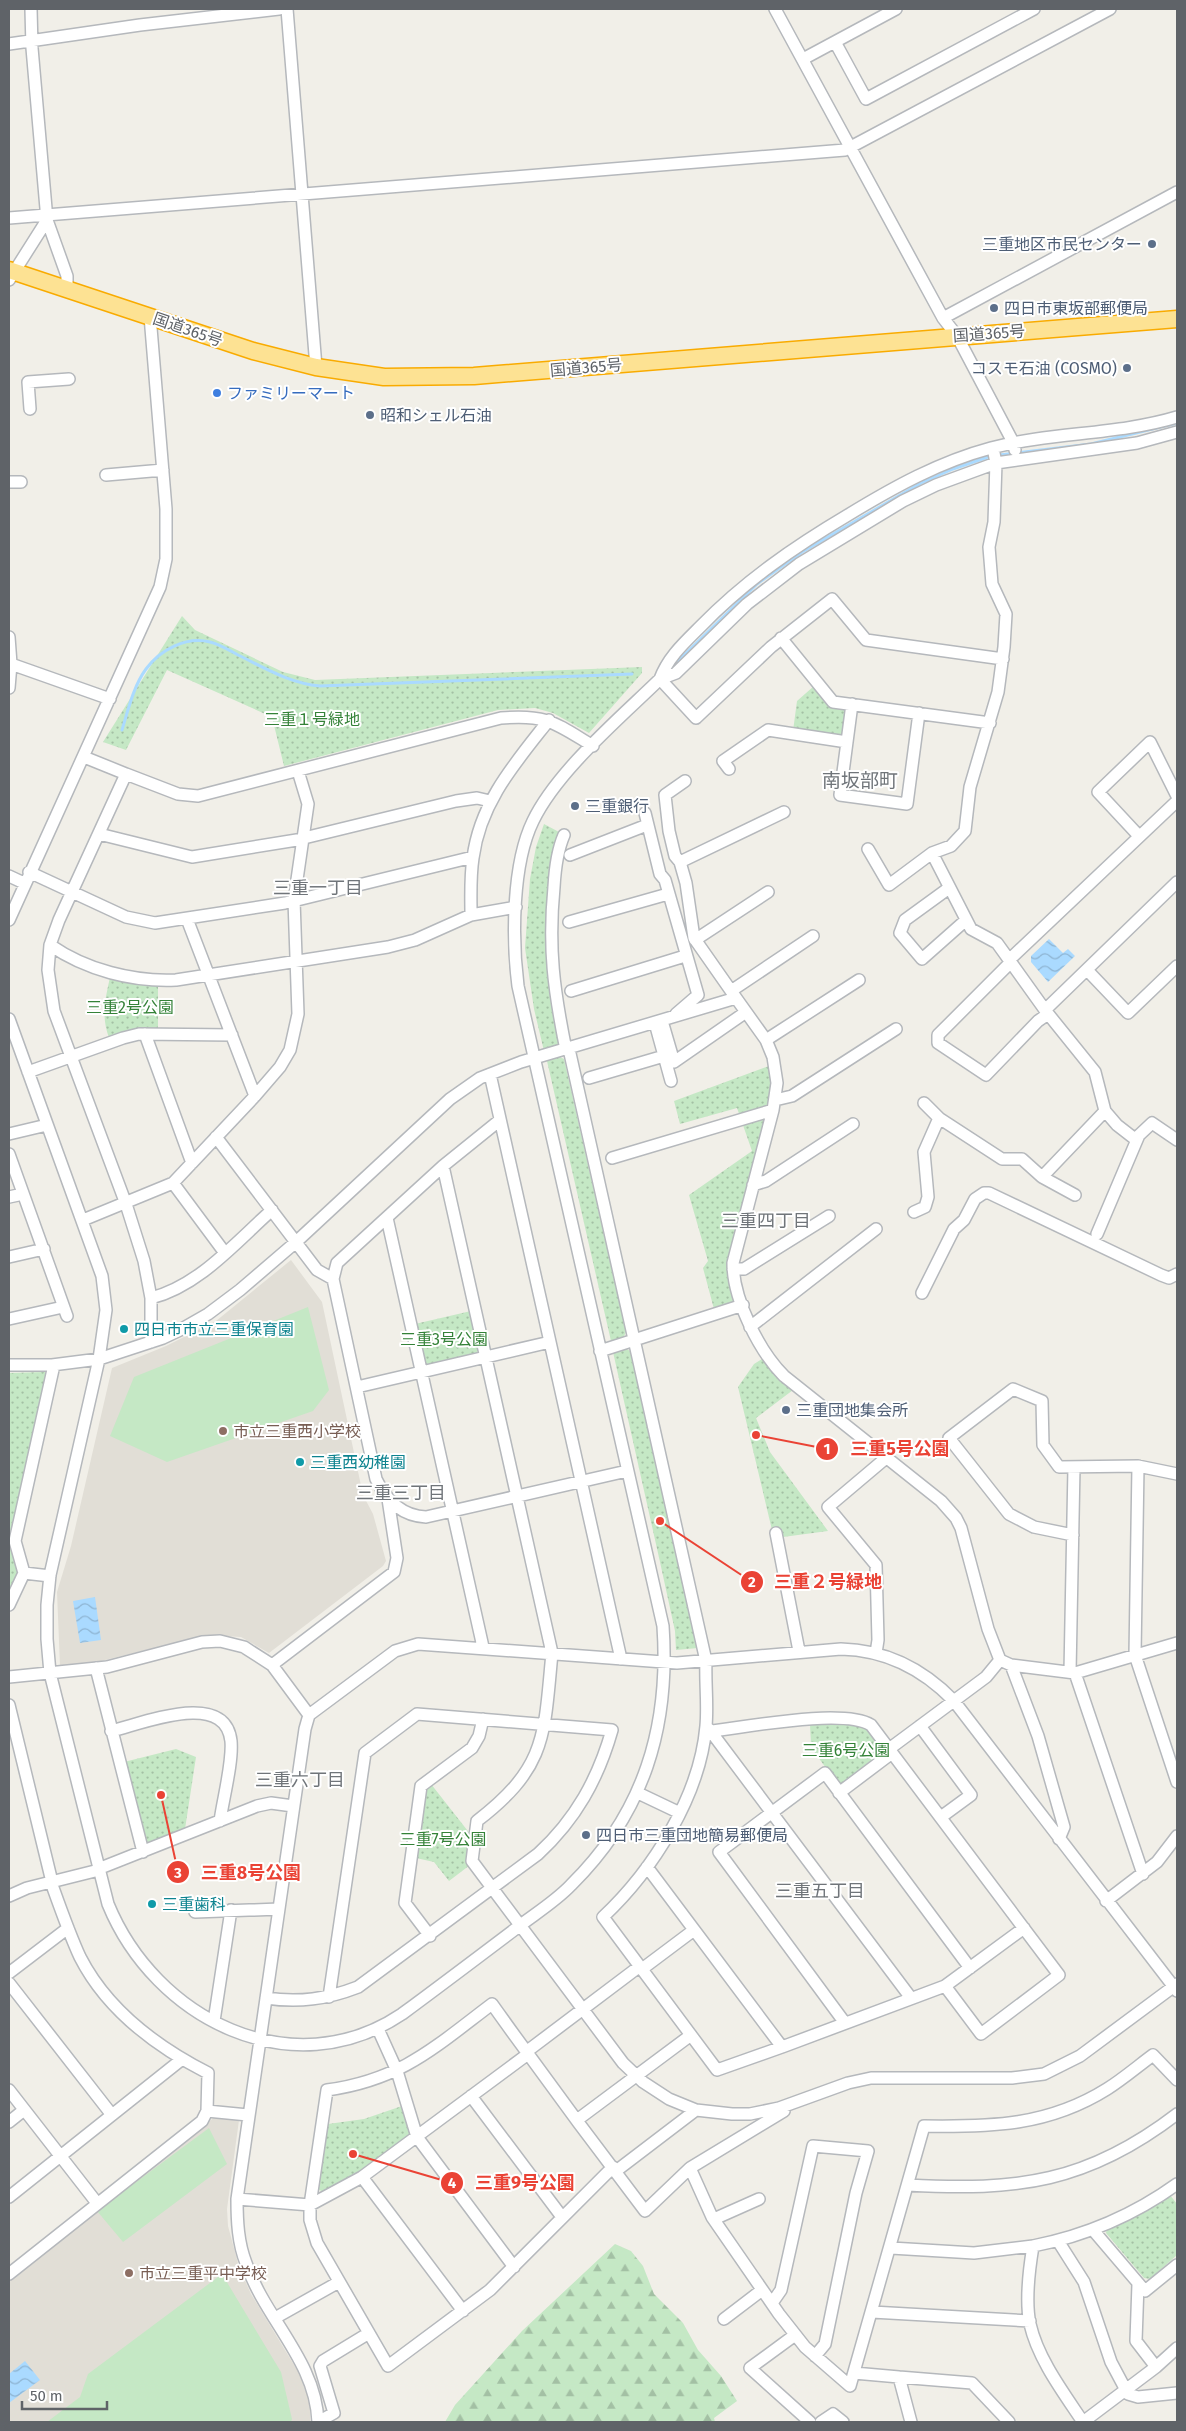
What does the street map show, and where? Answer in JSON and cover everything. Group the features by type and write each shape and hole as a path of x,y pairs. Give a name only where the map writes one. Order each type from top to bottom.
{"highway":[{"name":"国道365号","path":"11,274 67,289 253,351 316,366 384,377 474,376 957,336 1177,320"}],"street":[{"path":"31,9 48,218 67,276 67,289"},
{"path":"9,44 235,11 279,9"},
{"path":"287,9 316,366"},
{"path":"775,9 943,318 957,336 1014,444 1017,459"},
{"path":"803,59 896,9"},
{"path":"835,42 866,99 1034,9"},
{"path":"9,218 48,218 303,193 852,148 1110,9"},
{"path":"943,318 1177,192"},
{"path":"11,274 48,218"},
{"path":"9,920 26,878 84,757 160,587 166,543 163,470 150,316"},
{"path":"30,409 28,382 69,379"},
{"path":"9,1019 83,1220 98,1263 106,1295 105,1326 99,1359 50,1576 47,1622 50,1673 98,1870 118,1928 145,1965 180,2000 225,2028 286,2045 322,2045 354,2038 378,2029 402,2014 570,1887 585,1871 610,1839 638,1793 652,1754 663,1703 666,1663 663,1626 518,986 515,952 516,907 521,859 534,819 557,784 660,679 666,663 703,623 749,581 783,555 899,484 951,460 1014,444 1133,426 1177,417"},
{"path":"1133,426 1136,443"},
{"path":"660,679 676,673 747,604 799,564 903,501 962,474 996,463 1136,443 1177,432"},
{"path":"868,849 889,885 932,853 951,846 965,831 970,786 990,723 1003,659 1006,614 992,584 989,547 994,522 996,463 993,448"},
{"path":"106,475 163,470"},
{"path":"9,482 21,482"},
{"path":"660,679 696,718 781,638 832,599 866,640 1003,659"},
{"path":"9,637 11,664 9,688"},
{"path":"781,638 833,702 990,723"},
{"path":"11,664 110,699"},
{"path":"852,704 840,795 908,804 919,713"},
{"path":"84,757 178,794 198,796 501,718 531,716 549,720 593,746"},
{"path":"471,915 473,857 490,801 507,773 549,720"},
{"path":"729,769 723,761 768,730 847,742"},
{"path":"1139,836 1098,792 1150,742 1177,796"},
{"path":"83,1220 126,1204 172,1183 256,1096 280,1067 294,1040 298,1014 294,900 308,804 298,771"},
{"path":"126,774 50,945 48,970 50,996 126,1204 146,1270 151,1298 151,1342"},
{"path":"686,781 665,795 669,831 675,856 680,862 686,883 695,940 766,1040 776,1073 774,1105 733,1269 750,1327 765,1354 784,1376 945,1504 959,1523 988,1629 1000,1660 1011,1665 1072,1672 1177,1643"},
{"path":"99,834 192,857 303,838 456,801 477,798 490,801"},
{"path":"1177,801 1010,960 938,1035 938,1043 986,1076 1087,970 1177,882"},
{"path":"680,862 784,812"},
{"path":"644,813 698,995 663,1021"},
{"path":"570,855 647,825"},
{"path":"564,835 555,877 551,942 553,980 706,1661 709,1729 680,1813 647,1867 620,1901 603,1917 717,2070 945,1986 1024,1928"},
{"path":"932,853 971,929 997,943 1046,1012 1095,1072 1106,1111 1136,1139 1152,1123 1177,1140"},
{"path":"9,876 26,878 72,892 138,920 155,923 294,900 473,857"},
{"path":"949,888 905,920 900,933 922,959 966,920"},
{"path":"695,940 768,892"},
{"path":"569,922 668,894"},
{"path":"50,945 60,952 94,967 127,977 160,981 210,976 388,947 415,940 471,915 516,907"},
{"path":"187,919 256,1096"},
{"path":"9,1365 54,1365 99,1359 176,1332 208,1314 240,1290 296,1242 450,1099 490,1074 521,1062 534,1060 663,1021 734,995 814,936"},
{"path":"571,991 686,956"},
{"path":"1087,970 1128,1013 1177,966"},
{"path":"766,1040 860,980"},
{"path":"663,1021 674,1062 746,1012"},
{"path":"663,1021 664,1056 671,1081"},
{"path":"612,1158 774,1105 792,1096 896,1029"},
{"path":"28,1072 123,1038 145,1034 232,1035"},
{"path":"145,1034 192,1163"},
{"path":"590,1078 664,1056"},
{"path":"490,1074 621,1659"},
{"path":"924,1103 939,1118 1002,1159 1022,1159 1042,1177 1075,1195"},
{"path":"1042,1177 1106,1111"},
{"path":"914,1212 925,1207 928,1197 924,1152 939,1118"},
{"path":"500,1120 442,1166 337,1263 333,1279 376,1479 388,1499 398,1509 418,1517 432,1517 627,1471"},
{"path":"753,1185 766,1181 853,1124"},
{"path":"9,1134 47,1125"},
{"path":"1097,1234 1139,1135"},
{"path":"216,1137 317,1270 333,1279"},
{"path":"9,1154 65,1311 9,1318"},
{"path":"369,2334 323,2361 320,2366 334,2413 318,2422 316,2396 310,2378 246,2263 238,2226 237,2199 259,2039 309,1716 395,1651 410,1645 483,1647 552,1653 621,1659 666,1663 841,1648 859,1649 896,1659 923,1674 954,1701 1106,1901 1176,1987 1080,2056 1044,2074 1012,2078 871,2078 848,2083 803,2100 750,2114 696,2110 669,2098 636,2076 623,2063 472,1861 477,1821 500,1803 524,1775 536,1754 545,1724 552,1653 442,1166"},
{"path":"172,1183 224,1253"},
{"path":"922,1293 954,1229 964,1220 977,1196 984,1192 1161,1275 1169,1278 1177,1274"},
{"path":"9,1197 23,1194"},
{"path":"151,1298 174,1290 224,1253 272,1210"},
{"path":"733,1269 744,1269 829,1216"},
{"path":"387,1218 483,1647"},
{"path":"750,1327 876,1229"},
{"path":"9,1257 44,1249"},
{"path":"600,1351 743,1305"},
{"path":"357,1387 550,1342"},
{"path":"9,1605 24,1573 15,1541 54,1365"},
{"path":"1073,1535 1034,1527 1009,1514 949,1438 1013,1389 1042,1401 1043,1445 1059,1467 1138,1466 1177,1474"},
{"path":"876,1653 878,1640 876,1565 828,1507 886,1458"},
{"path":"1074,1466 1072,1672 1142,1874"},
{"path":"1138,1466 1135,1655 1177,1782"},
{"path":"272,1665 394,1572 398,1558 388,1499"},
{"path":"776,1533 799,1651"},
{"path":"24,1573 50,1576"},
{"path":"9,1677 107,1667 202,1642 220,1641 244,1648 272,1665 309,1716"},
{"path":"840,1793 920,1726 986,1677 1000,1660"},
{"path":"1011,1665 1038,1736 1064,1827 1059,1839"},
{"path":"96,1668 143,1852"},
{"path":"9,1705 52,1882 68,1928 88,1971 134,2025 181,2060 208,2073 207,2111 202,2121 9,2272"},
{"path":"112,1731 187,1713 202,1712 218,1718 228,1731 231,1744 220,1821"},
{"path":"266,1998 288,2001 330,1996 366,1982 538,1854 569,1821 595,1778 612,1730 417,1714 365,1753 330,1996"},
{"path":"709,1729 847,1718 871,1725 1059,1975 981,2034 945,1986"},
{"path":"430,1936 405,1903 421,1786 475,1744 483,1719"},
{"path":"920,1726 970,1795 940,1817"},
{"path":"709,1729 910,1998"},
{"path":"845,2023 719,1852 824,1773 970,1968"},
{"path":"638,1793 680,1813"},
{"path":"9,1896 98,1870 262,1804 271,1803 294,1806"},
{"path":"1106,1901 1158,1862 1177,1836"},
{"path":"647,1867 782,2046"},
{"path":"195,1912 279,1909"},
{"path":"214,2021 231,1910"},
{"path":"9,1973 68,1928"},
{"path":"237,2199 310,2205 362,2177 583,2009 694,1930"},
{"path":"9,1983 112,2115"},
{"path":"696,2110 615,2169 562,2217 514,2266 463,2311 388,2366 317,2243 310,2220 310,2205 327,2090 352,2087 397,2071 423,2056 492,2004 527,2053 615,2169 645,2211 690,2168 803,2100"},
{"path":"378,2029 397,2071 417,2137 514,2266"},
{"path":"577,2120 691,2035"},
{"path":"690,2168 699,2191 714,2219 795,2335 815,2356 850,2386 891,2248 924,2126 984,2127 1016,2124 1056,2113 1106,2090 1153,2054 1177,2080"},
{"path":"9,2197 181,2060"},
{"path":"9,2090 97,2203"},
{"path":"471,2096 562,2217"},
{"path":"9,2122 24,2110"},
{"path":"207,2111 248,2115"},
{"path":"908,2186 976,2188 1020,2184 1054,2177 1075,2171 1121,2151 1156,2130 1177,2114"},
{"path":"772,2303 781,2290 813,2146 868,2151 856,2193 825,2344 815,2356"},
{"path":"362,2177 463,2311"},
{"path":"891,2248 974,2252 1033,2246 1058,2241 1093,2230 1142,2206 1177,2184"},
{"path":"714,2219 759,2199"},
{"path":"1093,2230 1145,2292 1177,2264"},
{"path":"1058,2241 1084,2282 1110,2362 1128,2394 1138,2397 1177,2393"},
{"path":"1033,2246 1030,2267 1030,2321 1042,2356 1083,2422 1126,2391 1177,2348"},
{"path":"275,2318 339,2282"},
{"path":"1138,2284 1136,2341 1156,2367"},
{"path":"724,2319 762,2290"},
{"path":"872,2312 1030,2321"},
{"path":"795,2335 750,2368 810,2422"},
{"path":"854,2373 972,2383 1009,2422"},
{"path":"900,2377 911,2422"},
{"path":"821,2422 833,2414 843,2422"}],"shaded area":[{"name":"市立三重西小学校","path":"291,1260 322,1302 363,1495 373,1514 386,1561 383,1566 269,1653 241,1637 206,1635 97,1662 60,1666 57,1592 71,1546 112,1368 166,1346 216,1321"},
{"name":"市立三重平中学校","path":"216,2116 239,2120 227,2209 228,2226 239,2267 251,2294 305,2383 310,2402 310,2422 9,2422 9,2280"}],"green space":[{"name":"三重１号緑地","path":"182,616 195,630 283,672 315,680 642,667 642,673 589,733 553,713 535,708 498,710 284,766 272,717 167,670 126,750 103,742"},
{"path":"814,686 846,709 841,737 793,731 797,701"},
{"path":"544,824 559,832 547,911 547,966 560,1041 557,1046 544,1051 534,1009 525,948 530,879 536,847"},
{"name":"三重2号公園","path":"110,977 158,985 158,1030 109,1038 104,1015"},
{"path":"560,1057 564,1059 626,1332 623,1338 611,1341 547,1061"},
{"path":"769,1066 771,1092 748,1192 727,1264 736,1300 714,1309 703,1268 708,1261 689,1195 752,1151 737,1108 680,1124 674,1101"},
{"path":"308,1307 329,1390 313,1411 167,1462 110,1436 134,1377"},
{"name":"三重3号公園","path":"471,1311 479,1348 476,1354 427,1365 424,1363 415,1324"},
{"path":"625,1348 630,1351 698,1648 676,1650 675,1631 613,1352"},
{"path":"762,1359 793,1390 756,1418 770,1452 828,1531 783,1537 781,1532 772,1530 738,1387 754,1364"},
{"path":"45,1372 47,1376 14,1522 20,1573 9,1597 9,1373"},
{"name":"三重6号公園","path":"838,1723 866,1728 883,1749 883,1755 844,1785 837,1783 815,1753 811,1744 810,1725"},
{"path":"176,1749 196,1757 185,1829 149,1844 144,1841 124,1762"},
{"name":"三重7号公園","path":"431,1784 471,1835 470,1865 449,1881 434,1862 416,1858 426,1788"},
{"path":"402,2106 411,2131 408,2136 358,2173 323,2192 318,2189 328,2124 364,2119"},
{"path":"209,2128 227,2164 123,2242 97,2211"},
{"path":"1170,2195 1177,2204 1177,2255 1150,2279 1144,2278 1106,2233 1107,2228"},
{"path":"615,2244 631,2251 643,2266 654,2294 683,2323 698,2350 721,2376 737,2401 714,2418 715,2422 445,2422 455,2405 522,2331"},
{"path":"222,2274 281,2372 292,2419 291,2422 47,2422 80,2397 88,2374"}],"water":[{"path":"1049,939 1063,953 1068,949 1075,956 1048,982 1031,962 1031,956"},
{"path":"95,1597 101,1640 80,1643 73,1601"},
{"path":"25,2361 40,2380 9,2403 9,2374"}],"waterway":[{"path":"673,666 757,584 802,552 921,483 953,469 991,456 1091,444 1177,423"},
{"path":"122,730 135,690 146,669 159,656 174,646 192,641 213,643 278,674 298,682 320,686 632,674"}],"place":[{"name":"三重地区市民センター","path":"1152,244"},
{"name":"四日市東坂部郵便局","path":"994,308"},
{"name":"コスモ石油 (COSMO)","path":"1127,368"},
{"name":"ファミリーマート","path":"217,393"},
{"name":"昭和シェル石油","path":"370,415"},
{"name":"三重銀行","path":"575,806"},
{"name":"四日市市立三重保育園","path":"124,1329"},
{"name":"三重団地集会所","path":"786,1410"},
{"name":"市立三重西小学校","path":"223,1431"},
{"name":"三重5号公園","path":"756,1435"},
{"name":"三重西幼稚園","path":"300,1462"},
{"name":"三重２号緑地","path":"660,1521"},
{"name":"三重8号公園","path":"161,1795"},
{"name":"四日市三重団地簡易郵便局","path":"586,1835"},
{"name":"三重歯科","path":"152,1904"},
{"name":"三重9号公園","path":"353,2154"},
{"name":"市立三重平中学校","path":"129,2273"}],"district":[{"name":"南坂部町","path":"860,780"},
{"name":"三重一丁目","path":"318,888"},
{"name":"三重四丁目","path":"766,1221"},
{"name":"三重三丁目","path":"401,1493"},
{"name":"三重六丁目","path":"300,1780"},
{"name":"三重五丁目","path":"820,1891"}]}
